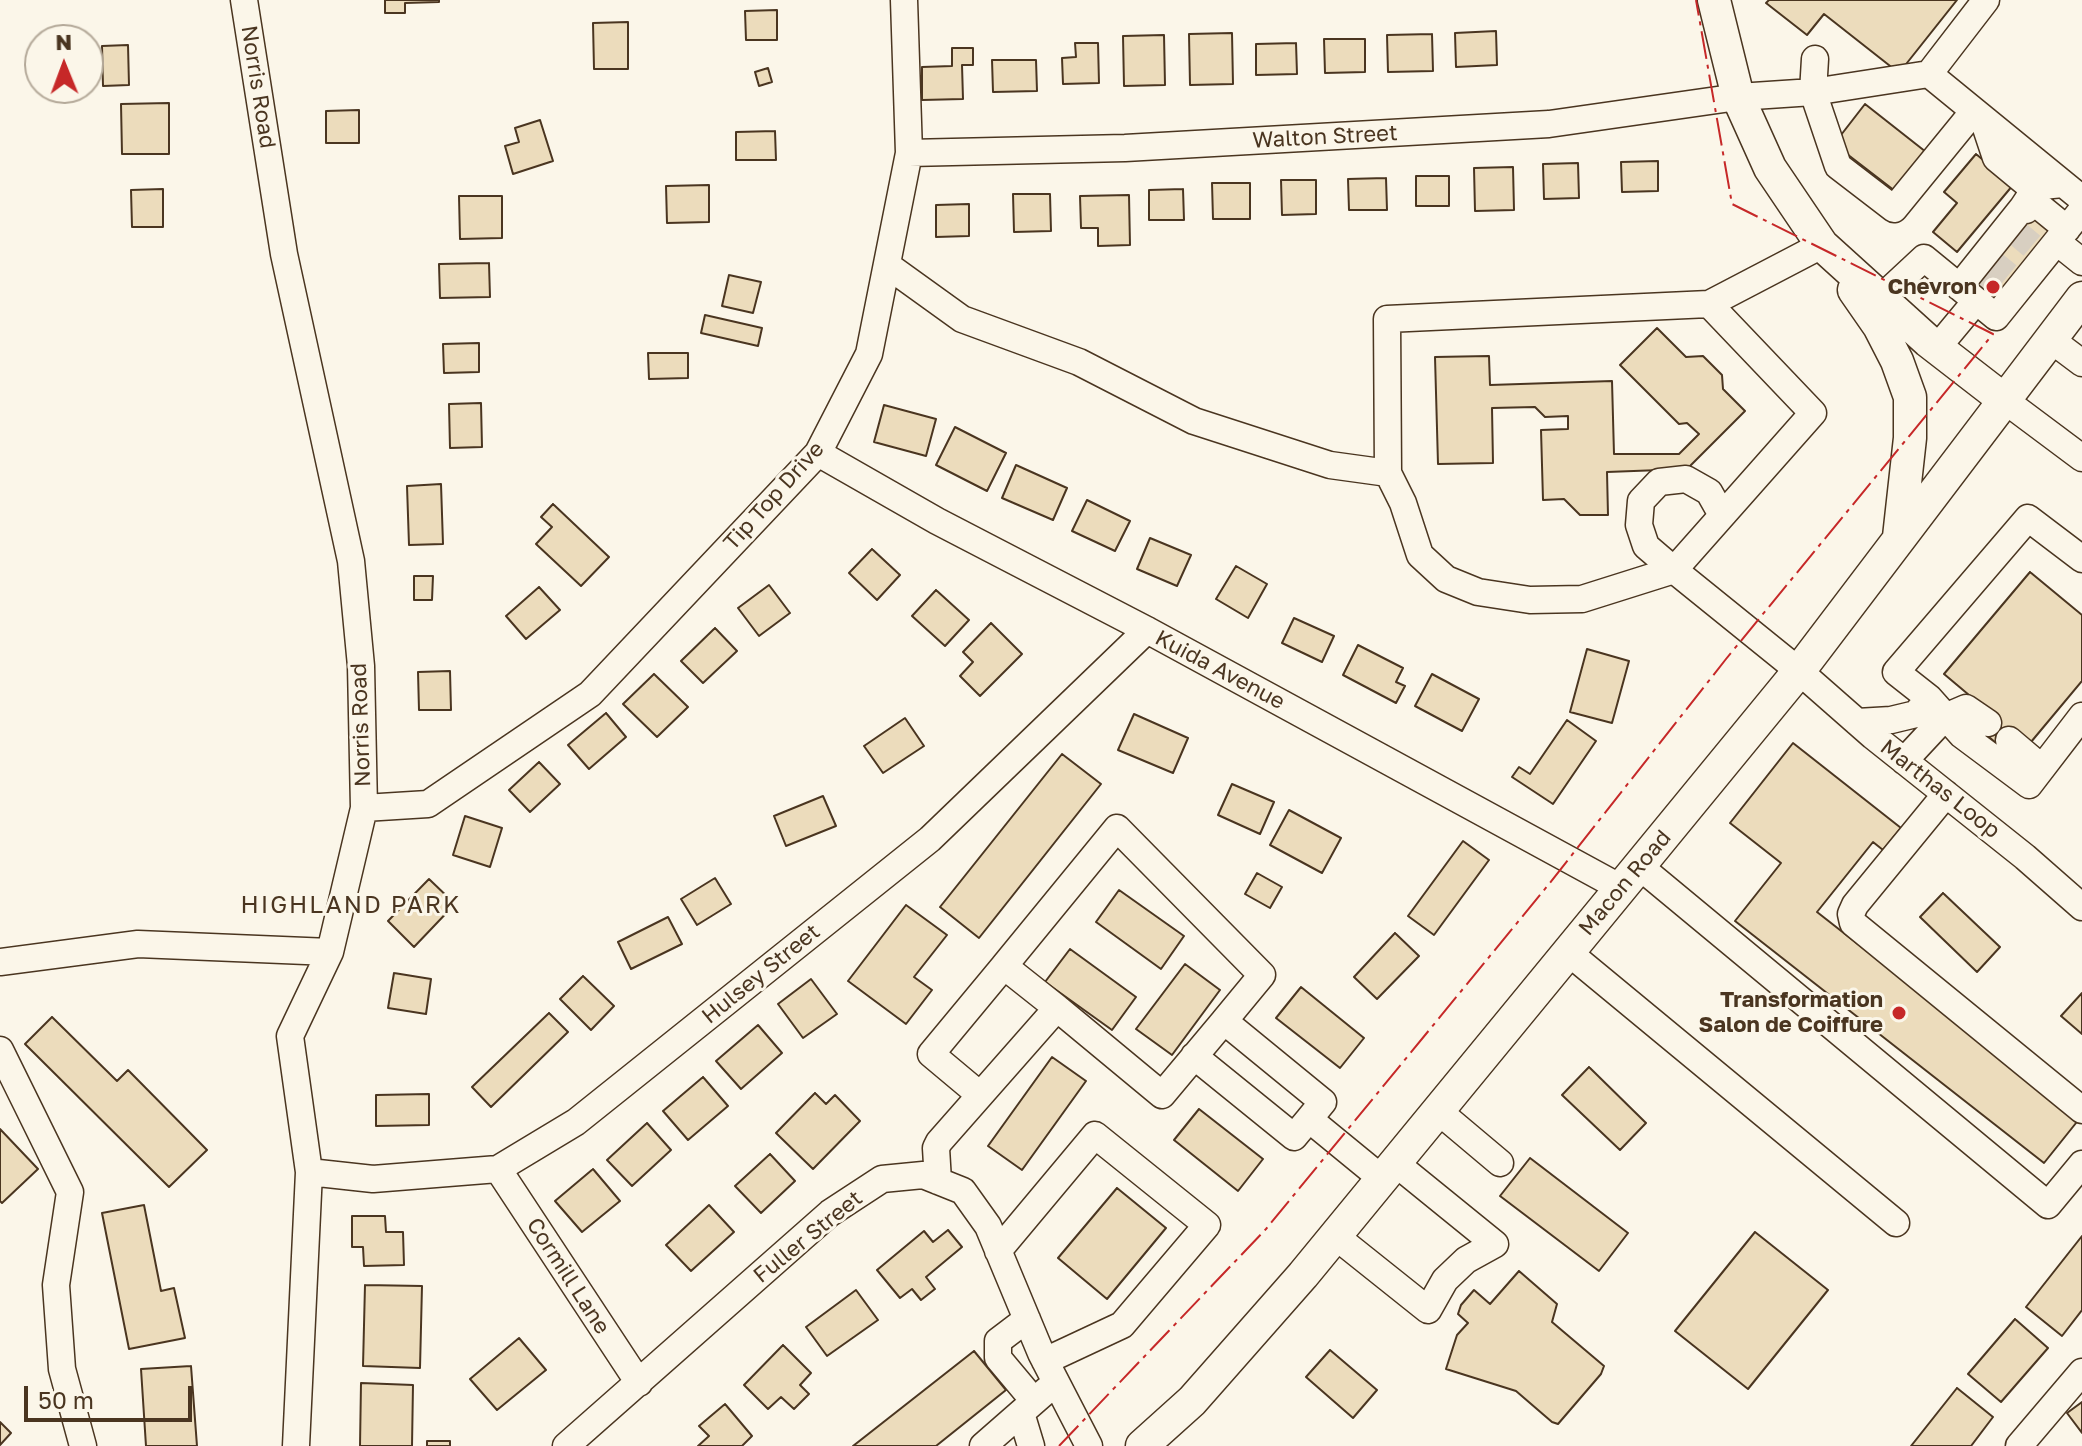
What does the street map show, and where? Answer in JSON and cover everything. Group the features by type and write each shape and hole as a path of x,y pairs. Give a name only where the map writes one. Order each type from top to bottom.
{"main road":[{"path":"1714,0 1738,97 1770,168 1879,326 1897,361 1910,397 1910,438 1899,538"},
{"path":"1822,245 1937,348 2003,399"},
{"name":"Macon Road","path":"1142,1446 1192,1401 1334,1235 1799,671 2082,298"}],"street":[{"name":"Norris Road","path":"244,0 284,254 351,561 361,666 364,808 330,952 290,1036 309,1172 296,1446"},
{"name":"Tip Top Drive","path":"364,808 428,804 590,694 818,453 869,354 909,153 904,0"},
{"path":"1986,0 1929,74 2072,191"},
{"path":"1815,59 1813,92 1838,166 1894,209 1978,115"},
{"name":"Walton Street","path":"909,153 1125,148 1549,124 1738,97 1813,92 1929,74"},
{"path":"1937,348 1989,282 2029,198 2057,236 2082,262"},
{"path":"1989,282 2057,236"},
{"path":"1709,304 1813,413 1674,570 1582,599 1530,600 1478,592 1446,579 1420,555 1403,503 1388,473 1387,319 1709,304 1822,245"},
{"path":"1881,298 1924,258 1989,282"},
{"path":"887,265 962,319 1079,362 1194,421 1330,465 1388,473"},
{"path":"2050,339 2082,363"},
{"path":"2003,399 2081,454"},
{"name":"Kuida Avenue","path":"818,453 937,521 1630,877 2048,1205 2082,1164"},
{"path":"1674,570 1646,546 1639,525 1641,501 1659,482 1686,479 1709,492 1722,515"},
{"path":"2082,559 2028,518 1896,672 1937,707 1962,735 2029,785 2082,716"},
{"name":"Marthas Loop","path":"1674,570 2082,907"},
{"name":"Hulsey Street","path":"309,1172 373,1179 498,1169 576,1122 930,839 1147,630"},
{"path":"1904,761 1937,707"},
{"path":"1857,722 1891,720 1937,707 1966,708 1988,723"},
{"path":"2009,740 2042,768"},
{"path":"1946,794 1855,905 1851,914 1853,923 2082,1110"},
{"path":"980,1095 931,1054 1117,828 1262,975 1162,1095 1004,966"},
{"path":"0,962 138,944 330,952"},
{"path":"1568,952 1896,1223"},
{"path":"938,1181 936,1148 939,1142 1057,1008"},
{"path":"1194,1056 1294,1137 1323,1102 1224,1021"},
{"path":"0,1050 70,1192 56,1285 62,1369 83,1446"},
{"path":"1437,1110 1500,1163"},
{"path":"1309,1119 1495,1244 1466,1260 1445,1280 1428,1310 1334,1235"},
{"path":"983,1446 1027,1407 1050,1372 1122,1325 1207,1225 1095,1135 998,1251"},
{"name":"Cormill Lane","path":"498,1169 639,1383"},
{"name":"Fuller Street","path":"566,1446 830,1213 882,1179 923,1175 963,1191 988,1226 1050,1372 1089,1446"},
{"path":"1027,1319 998,1341 998,1358 1027,1407 1031,1446"},
{"path":"2019,1446 2082,1372"}],"building":[{"path":"385,0 439,2 405,3 405,13 385,13"},
{"path":"1769,0 1957,0 1899,73 1824,14 1807,35 1766,3"},
{"path":"777,10 777,40 746,40 745,11"},
{"path":"628,22 628,69 594,69 593,23"},
{"path":"1496,31 1497,65 1456,67 1455,33"},
{"path":"1232,33 1233,84 1190,85 1189,34"},
{"path":"1432,34 1433,71 1388,72 1387,35"},
{"path":"1164,35 1165,85 1124,86 1123,36"},
{"path":"1324,39 1365,39 1365,72 1325,73"},
{"path":"1075,43 1098,43 1099,83 1063,84 1062,58 1076,57"},
{"path":"1296,43 1297,74 1256,75 1256,44"},
{"path":"128,45 129,85 104,86 104,46"},
{"path":"952,48 973,48 973,65 962,65 963,99 922,100 922,67 952,66"},
{"path":"992,60 1036,60 1037,91 993,92"},
{"path":"768,68 772,82 759,86 755,72"},
{"path":"169,103 169,154 122,154 121,104"},
{"path":"1865,104 1926,152 1895,191 1834,144"},
{"path":"359,110 359,143 326,143 326,111"},
{"path":"540,120 553,161 513,174 505,146 519,142 515,128"},
{"path":"775,131 776,160 736,160 736,132"},
{"path":"1976,154 2013,185 1957,252 1933,232 1957,203 1944,192"},
{"path":"1658,161 1658,191 1622,192 1621,162"},
{"path":"1578,163 1579,198 1544,199 1543,164"},
{"path":"1513,167 1514,210 1475,211 1474,168"},
{"path":"1416,176 1449,176 1449,206 1416,206"},
{"path":"1386,178 1387,210 1349,210 1348,179"},
{"path":"1281,180 1316,180 1316,214 1282,215"},
{"path":"1212,183 1250,183 1250,219 1213,219"},
{"path":"709,185 709,222 667,223 666,186"},
{"path":"163,189 163,227 132,227 131,190"},
{"path":"1183,189 1184,220 1149,220 1149,190"},
{"path":"1013,194 1050,194 1051,231 1014,232"},
{"path":"1129,195 1130,245 1098,246 1098,228 1081,228 1080,196"},
{"path":"459,196 502,196 502,238 460,239"},
{"path":"969,204 969,236 936,237 936,205"},
{"path":"2029,207 2055,227 1994,305 1968,285"},
{"path":"489,263 490,297 440,298 439,264"},
{"path":"729,275 761,282 753,313 722,306"},
{"path":"705,315 762,328 758,346 701,333"},
{"path":"1657,328 1686,357 1703,356 1722,375 1723,389 1745,411 1687,469 1607,472 1608,515 1580,515 1564,499 1543,500 1541,430 1568,429 1568,416 1545,417 1535,407 1492,408 1493,463 1438,464 1435,357 1489,356 1490,385 1612,381 1614,454 1679,454 1699,434 1687,423 1679,424 1620,365"},
{"path":"479,343 479,372 444,373 443,344"},
{"path":"648,353 688,353 688,378 649,379"},
{"path":"481,403 482,447 450,448 449,404"},
{"path":"884,405 936,419 926,456 874,442"},
{"path":"955,427 1006,453 987,491 936,465"},
{"path":"1016,465 1067,488 1053,520 1002,498"},
{"path":"441,484 443,544 409,545 407,486"},
{"path":"1087,500 1130,521 1115,551 1072,531"},
{"path":"553,504 609,557 581,586 536,544 552,527 541,517"},
{"path":"1150,538 1191,555 1177,586 1137,569"},
{"path":"872,549 900,575 877,600 849,573"},
{"path":"1236,566 1267,584 1248,618 1216,599"},
{"path":"2030,572 2082,615 2082,681 2031,742 2003,749 1982,731 1994,716 1944,674"},
{"path":"414,576 433,576 432,600 414,600"},
{"path":"769,585 790,613 759,636 738,608"},
{"path":"539,587 560,610 526,639 506,616"},
{"path":"936,590 969,620 945,646 912,616"},
{"path":"1294,618 1334,636 1322,662 1282,643"},
{"path":"991,623 1022,654 980,696 960,676 973,662 963,652"},
{"path":"715,628 737,651 703,683 681,661"},
{"path":"1358,645 1403,668 1396,682 1405,686 1396,703 1343,675"},
{"path":"1587,649 1629,661 1612,723 1570,712"},
{"path":"450,671 451,710 419,710 418,672"},
{"path":"654,674 688,707 657,737 623,704"},
{"path":"1432,674 1479,699 1462,731 1415,706"},
{"path":"606,713 626,737 589,769 568,745"},
{"path":"1134,714 1188,738 1173,773 1118,750"},
{"path":"905,718 924,746 883,773 864,746"},
{"path":"1567,720 1596,741 1553,804 1512,777 1519,767 1530,774"},
{"path":"1793,743 1901,828 1883,850 1873,842 1817,912 2080,1118 2044,1163 1735,921 1781,863 1730,823"},
{"path":"1062,754 1101,784 979,938 940,907"},
{"path":"539,762 560,784 530,812 509,790"},
{"path":"1232,784 1274,802 1260,834 1218,815"},
{"path":"823,796 836,826 786,846 774,816"},
{"path":"1289,810 1341,838 1322,873 1270,845"},
{"path":"465,816 502,828 490,867 453,855"},
{"path":"1463,841 1489,860 1434,935 1408,916"},
{"path":"1257,873 1282,887 1270,908 1245,894"},
{"path":"715,878 731,904 697,925 681,899"},
{"path":"429,879 455,904 414,947 388,921"},
{"path":"1119,890 1184,936 1161,969 1096,922"},
{"path":"1943,893 2000,947 1977,972 1920,917"},
{"path":"906,905 947,935 914,977 932,990 906,1024 848,981"},
{"path":"668,917 682,944 631,969 618,942"},
{"path":"1395,933 1419,956 1377,999 1354,977"},
{"path":"1070,949 1136,997 1112,1030 1045,982"},
{"path":"1185,964 1220,990 1172,1055 1136,1029"},
{"path":"394,973 431,979 426,1014 388,1008"},
{"path":"583,976 614,1006 591,1030 560,999"},
{"path":"811,979 837,1014 803,1038 778,1004"},
{"path":"1301,987 1364,1038 1340,1068 1276,1018"},
{"path":"2082,993 2082,1034 2061,1016"},
{"path":"549,1013 568,1032 491,1107 472,1087"},
{"path":"52,1017 117,1081 128,1070 207,1150 169,1187 25,1044"},
{"path":"758,1025 782,1053 741,1089 716,1061"},
{"path":"1052,1057 1086,1081 1022,1170 988,1146"},
{"path":"1589,1067 1646,1123 1620,1150 1562,1095"},
{"path":"703,1077 728,1106 688,1140 663,1111"},
{"path":"815,1093 826,1104 835,1095 860,1121 813,1169 776,1133"},
{"path":"429,1094 429,1125 376,1126 376,1095"},
{"path":"1199,1109 1263,1159 1238,1191 1174,1140"},
{"path":"647,1123 671,1150 632,1186 607,1160"},
{"path":"0,1129 38,1169 2,1203 0,1201"},
{"path":"770,1154 795,1181 761,1213 735,1186"},
{"path":"1530,1158 1628,1233 1599,1271 1500,1196"},
{"path":"593,1169 620,1201 582,1232 555,1201"},
{"path":"1117,1188 1166,1228 1107,1299 1058,1258"},
{"path":"144,1205 161,1291 174,1288 185,1338 129,1349 102,1213"},
{"path":"709,1205 734,1232 691,1271 666,1245"},
{"path":"352,1216 385,1216 386,1232 403,1232 404,1265 364,1266 363,1247 352,1247"},
{"path":"948,1230 962,1247 926,1277 935,1289 921,1300 912,1289 900,1298 877,1270 924,1231 933,1242"},
{"path":"1755,1232 1828,1290 1748,1389 1675,1331"},
{"path":"2082,1236 2082,1310 2062,1336 2026,1307"},
{"path":"1519,1271 1557,1304 1552,1322 1604,1366 1601,1374 1558,1424 1516,1391 1446,1369 1457,1335 1468,1323 1458,1314 1461,1305 1474,1290 1490,1304"},
{"path":"365,1285 422,1286 420,1368 363,1366"},
{"path":"856,1290 878,1320 827,1356 806,1327"},
{"path":"2015,1319 2048,1348 2001,1402 1968,1374"},
{"path":"519,1338 546,1370 497,1410 470,1379"},
{"path":"783,1345 811,1373 800,1385 809,1394 794,1409 781,1397 768,1409 744,1385"},
{"path":"1330,1350 1377,1390 1353,1418 1306,1377"},
{"path":"974,1351 1006,1390 936,1446 853,1446"},
{"path":"191,1366 197,1446 146,1446 141,1369"},
{"path":"361,1383 413,1385 412,1446 360,1446"},
{"path":"1957,1388 1993,1417 1971,1446 1911,1446"},
{"path":"2082,1402 2082,1433 2067,1413"},
{"path":"725,1404 752,1436 742,1446 698,1446 709,1436 699,1426"},
{"path":"0,1422 11,1433 0,1445"},
{"path":"427,1441 450,1441 450,1446 427,1446"}],"tunnel":[{"path":"2012,229 2037,250"},
{"path":"1988,259 2014,280"},
{"path":"1974,278 1999,299"}],"power":[{"path":"1059,1446 1266,1229 1993,334 1732,204 1696,0"}],"place":[{"name":"Chevron","path":"1993,287"},
{"name":"Transformation Salon de Coiffure","path":"1899,1013"}],"district":[{"name":"HIGHLAND PARK","path":"351,905"}]}
